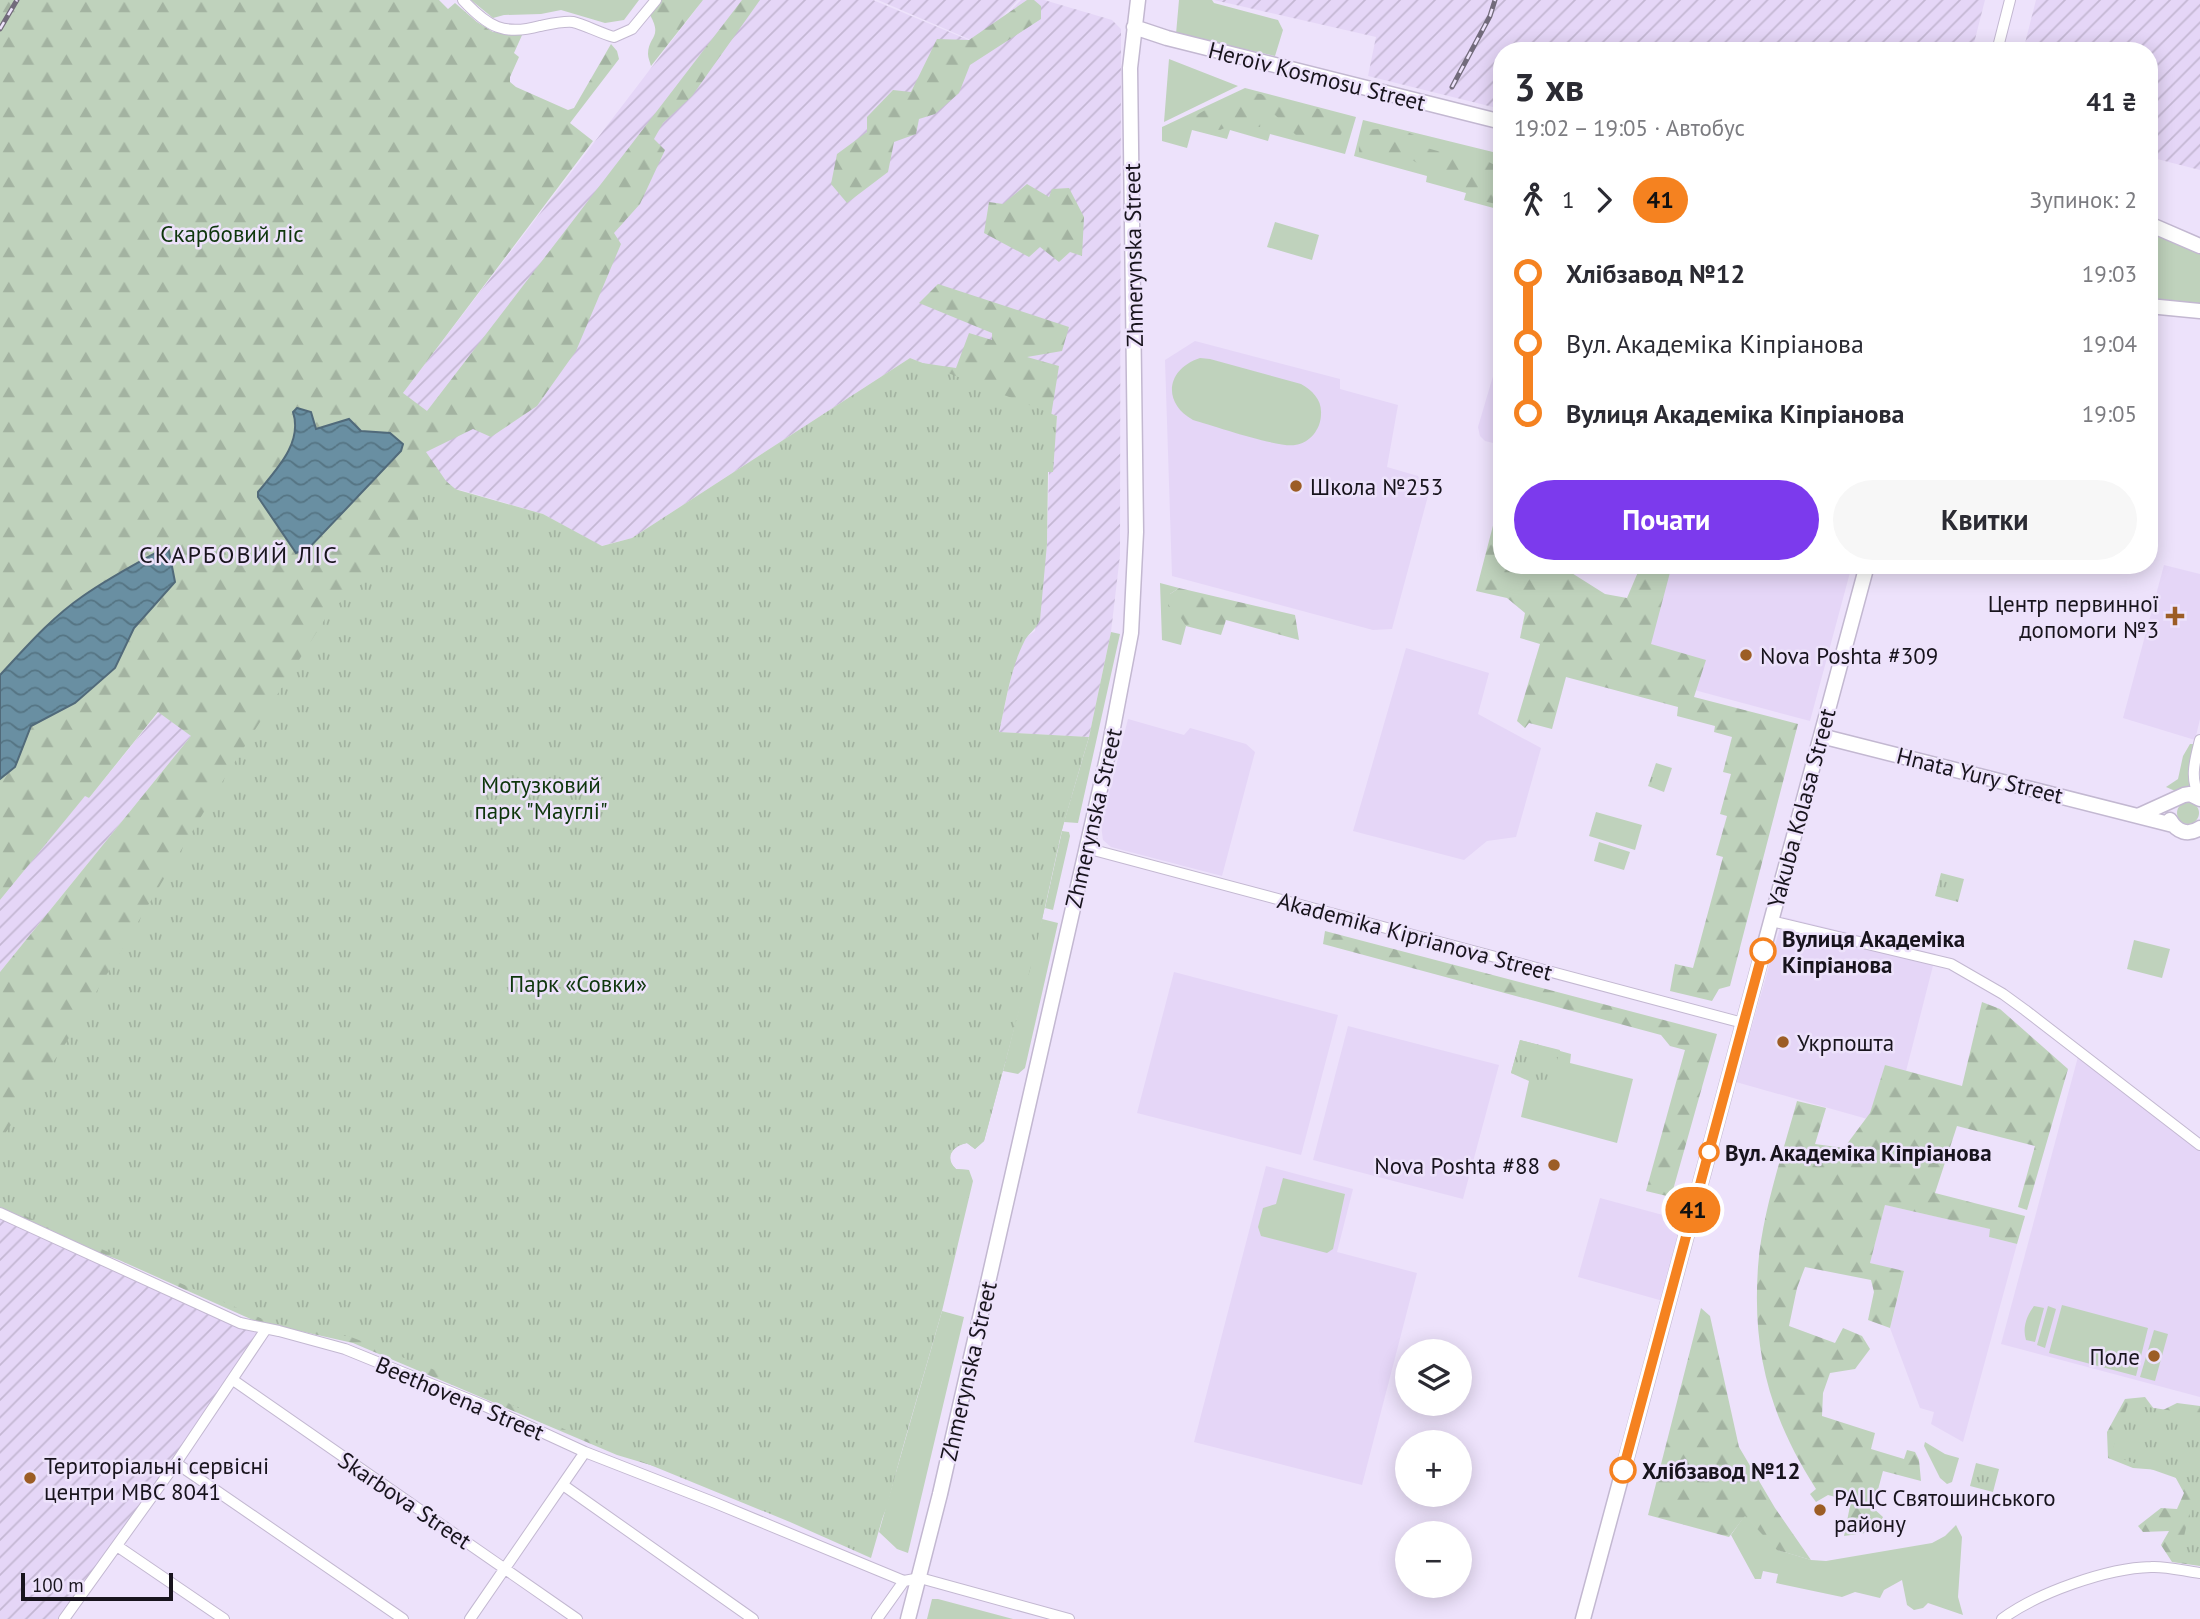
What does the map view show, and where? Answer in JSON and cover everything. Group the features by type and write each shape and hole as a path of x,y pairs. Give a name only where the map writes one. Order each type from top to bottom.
{"main road":[{"name":"Zhmerynska Street","path":"908,1619 920,1578 1108,754 1133,611 1136,521 1130,68 1138,0"},
{"name":"Heroiv Kosmosu Street","path":"1134,27 1167,38 1493,120"},
{"path":"2158,228 2200,246"},
{"path":"2158,307 2200,311"},
{"name":"Yakuba Kolasa Street","path":"1583,1619 1865,574"},
{"name":"Hnata Yury Street","path":"1821,736 2140,815 2173,825 2184,832 2199,830"},
{"path":"2140,815 2184,795 2200,798"},
{"path":"2173,802 2169,814 2173,825"}],"street":[{"path":"463,0 494,28 523,31 550,24 573,22 614,37 632,29 656,0"},
{"path":"1999,42 2010,0"},
{"path":"2200,740 2193,775 2194,788 2200,798"},
{"name":"Akademika Kiprianova Street","path":"1086,848 1743,1024"},
{"path":"1771,921 1951,964 2025,1010 2200,1145"},
{"name":"Beethovena Street","path":"0,1213 240,1323 345,1349 485,1406 584,1452 904,1581"},
{"path":"64,1619 176,1463 266,1329"},
{"name":"Skarbova Street","path":"233,1380 578,1619"},
{"path":"470,1619 584,1452"},
{"path":"176,1463 403,1619"},
{"path":"562,1485 753,1619"},
{"path":"117,1546 224,1619"},
{"path":"2002,1619 2022,1604 2100,1575 2152,1566 2200,1573"},
{"path":"877,1619 904,1581 920,1578 1069,1619"}],"shaded area":[{"path":"703,0 744,0 427,412 402,394"},
{"path":"747,0 873,0 978,44 1021,0 1044,0 1112,20 1121,29 1120,555 1111,632 1089,737 999,732 1013,668 1024,639 1035,631 1047,544 1049,472 1052,472 1057,416 910,358 632,538 601,546 543,514 461,490 415,487 429,415"},
{"path":"878,0 1018,0 978,43"},
{"path":"1214,0 1985,0 1974,42 1493,42 1493,107 1368,76 1376,37"},
{"path":"2036,0 2200,0 2200,170 2158,159 2158,42 2025,42"},
{"name":"Школа №253","path":"1195,341 1340,379 1340,389 1398,405 1387,467 1418,476 1428,496 1392,629 1373,630 1172,576 1165,360"},
{"path":"1493,376 1493,443 1480,436 1478,427"},
{"path":"2164,565 2200,574 2200,719 2195,740 2123,718"},
{"path":"1661,574 1850,574 1810,721 1631,673"},
{"path":"1406,648 1489,673 1478,714 1541,748 1516,837 1487,841 1464,860 1353,831"},
{"path":"159,712 191,736 0,972 0,900 85,795 89,798"},
{"path":"1128,719 1184,735 1190,728 1246,744 1255,752 1222,876 1111,847 1103,840 1101,825"},
{"path":"1783,917 1936,954 1892,1126 1736,1082"},
{"path":"1174,972 1338,1015 1301,1155 1137,1113"},
{"path":"1348,1026 1499,1065 1463,1199 1313,1160"},
{"path":"2079,1053 2200,1146 2200,1397 2001,1344"},
{"path":"1266,1166 1353,1189 1337,1252 1417,1273 1400,1339 1395,1339 1395,1358 1362,1485 1194,1442"},
{"path":"1600,1198 1685,1221 1663,1301 1578,1277"},
{"path":"1885,1205 1991,1229 1989,1237 2017,1244 1963,1442 1931,1424 1934,1412 1920,1408 1890,1328 1904,1272 1870,1263"},
{"path":"0,1213 240,1323 266,1329 64,1619 0,1619"}],"green space":[{"name":"Парк «Совки»","path":"0,0 439,0 448,9 455,3 493,32 523,33 514,53 519,57 510,82 568,110 574,108 611,44 619,59 570,123 593,141 403,393 427,411 742,0 760,0 692,96 663,123 654,139 665,150 640,204 614,233 621,244 576,351 537,406 491,437 473,429 426,452 446,481 460,493 599,549 633,542 909,361 956,368 969,333 992,340 992,333 919,303 938,284 1069,327 1062,351 1027,357 1059,366 1011,666 997,733 1087,740 1059,841 1036,947 984,1141 975,1149 967,1143 951,1153 952,1165 956,1169 969,1170 948,1272 887,1507 876,1532 617,1455 353,1343 255,1321 119,1260 72,1243 0,1207 0,972 191,736 158,712 89,798 85,796 0,900"},
{"path":"471,0 639,0 624,20 605,23 561,10 493,18"},
{"path":"661,0 703,0 651,66 648,56 655,28 650,15"},
{"path":"1027,0 1034,0 1041,6 1041,19 970,65 959,93 935,114 919,119 916,134 894,142 888,172 847,203 831,184 837,154 867,132 867,117 893,90 911,92 937,39 969,40"},
{"path":"1179,0 1212,0 1214,3 1278,20 1283,30 1275,56 1176,34"},
{"path":"1169,59 1238,86 1164,122"},
{"path":"1245,88 1356,117 1345,154 1270,134 1268,141 1230,130 1227,139 1192,130 1187,148 1162,141 1162,127"},
{"path":"1245,92 1261,94 1278,104 1298,103 1353,119 1350,128 1342,132 1336,144 1298,137 1273,113 1262,116 1260,127 1229,126 1220,130 1190,124 1192,118 1210,107 1229,107 1235,96"},
{"path":"1363,120 1493,152 1493,208 1464,200 1466,193 1426,182 1427,176 1354,156"},
{"path":"1379,129 1389,140 1407,132 1419,137 1427,148 1441,152 1452,149 1465,156 1480,157 1493,164 1493,203 1478,200 1467,191 1441,182 1435,173 1424,172 1406,156 1397,164 1379,153 1369,157 1360,155 1359,144 1367,130"},
{"path":"1027,184 1049,197 1052,189 1069,188 1084,217 1082,256 1070,252 1059,262 1040,247 1029,257 984,233 989,202 1003,204"},
{"path":"1275,222 1319,235 1312,260 1267,247"},
{"path":"2158,236 2200,254 2200,304 2158,302"},
{"name":"Парк «Совки»","path":"910,358 1057,416 1053,472 1048,472 1047,544 1040,620 1025,639 1015,664 999,732 1089,737 1063,825 1036,947 984,1141 975,1149 967,1143 957,1146 950,1156 952,1165 956,1169 969,1170 973,1181 942,1311 871,1558 577,1435 450,1376 351,1337 272,1323 0,1205 0,1141 64,1046 214,795 330,611 417,536 415,487 444,486 543,514 602,546 632,538"},
{"path":"1200,358 1301,384 1313,393 1320,404 1317,430 1300,444 1287,445 1193,420 1176,405 1172,387 1180,370"},
{"path":"1493,526 1493,574 1573,574 1605,594 1627,598 1637,574 1670,574 1651,644 1706,660 1694,697 1798,724 1730,986 1719,989 1712,1001 1670,991 1675,964 1693,968 1723,857 1716,855 1727,816 1720,814 1731,774 1723,772 1732,737 1714,732 1715,726 1677,716 1678,707 1566,677 1552,729 1529,723 1525,728 1517,721 1540,644 1520,638 1525,613 1507,598 1476,591"},
{"path":"1160,583 1179,588 1170,594 1186,626 1181,645 1162,640"},
{"path":"1179,588 1295,615 1299,640 1226,620 1221,635 1186,626 1179,615 1168,606 1170,594"},
{"path":"1111,632 1120,634 1078,823 1064,822 1089,737"},
{"path":"2190,744 2197,744 2193,788 2182,794 2166,787 2178,779 2183,756"},
{"path":"1656,763 1672,768 1664,792 1648,786"},
{"path":"2188,802 2196,805 2199,813 2196,821 2188,824 2180,821 2177,813 2180,805"},
{"path":"1596,812 1642,825 1635,850 1589,836"},
{"path":"1062,831 1069,832 1070,836 1053,910 1045,908"},
{"path":"1599,842 1630,852 1624,870 1594,861"},
{"path":"1941,873 1964,879 1958,902 1935,896"},
{"path":"1042,919 1058,923 1025,1068 1018,1074 1003,1071"},
{"path":"1325,931 1717,1034 1671,1197 1646,1191 1685,1050 1670,1046 1661,1035 1323,944"},
{"path":"2134,940 2170,949 2162,978 2127,969"},
{"path":"1982,1002 2000,1009 2068,1069 2027,1210 2018,1207 2035,1146 1957,1126 1935,1193 2025,1216 2017,1244 1989,1237 1990,1229 1885,1205 1870,1263 1904,1271 1890,1328 1868,1320 1874,1292 1871,1280 1805,1267 1797,1288 1789,1326 1835,1343 1843,1328 1862,1336 1870,1349 1855,1369 1830,1373 1823,1393 1822,1416 1875,1433 1871,1449 1904,1459 1907,1450 1915,1452 1919,1460 1921,1481 1883,1471 1873,1508 1883,1517 1878,1528 1844,1536 1851,1501 1828,1495 1816,1502 1810,1494 1816,1489 1776,1410 1762,1356 1758,1327 1758,1267 1774,1183 1797,1101 1826,1108 1815,1144 1844,1148 1870,1113 1885,1065 1962,1086"},
{"path":"1520,1040 1571,1054 1570,1063 1633,1079 1617,1143 1521,1117 1529,1081 1511,1073"},
{"path":"1520,1040 1560,1050 1550,1085 1511,1073"},
{"path":"1283,1178 1345,1194 1333,1249 1327,1253 1261,1236 1258,1227 1263,1208 1276,1204"},
{"path":"2062,1305 2148,1328 2136,1376 2049,1353"},
{"path":"2034,1306 2044,1308 2035,1342 2026,1340 2025,1331 2027,1318"},
{"path":"2048,1306 2056,1309 2045,1348 2037,1345"},
{"path":"1701,1308 1710,1316 1739,1447 1775,1508 1811,1560 1777,1550 1745,1516 1729,1537 1648,1515"},
{"path":"942,1311 964,1317 908,1553 897,1549 879,1532"},
{"name":"Поле","path":"2154,1330 2168,1334 2155,1381 2140,1377"},
{"path":"2145,1397 2157,1413 2177,1403 2200,1406 2200,1566 2172,1562 2161,1545 2169,1531 2143,1532 2138,1526 2161,1508 2177,1509 2184,1493 2172,1471 2133,1468 2108,1458 2107,1432 2125,1399"},
{"path":"2128,1404 2200,1415 2200,1565 2178,1562 2196,1485 2111,1455"},
{"path":"1925,1442 1945,1454 1959,1458 1952,1482 1947,1484 1940,1478 1924,1446"},
{"path":"1976,1463 1999,1469 1993,1492 1970,1486"},
{"path":"1745,1515 1778,1550 1811,1560 1826,1561 1932,1543 1945,1536 1956,1525 1962,1537 1958,1597 1963,1615 1928,1603 1923,1608 1914,1610 1907,1605 1902,1580 1884,1590 1880,1598 1855,1592 1842,1597 1776,1583 1778,1574 1763,1571 1761,1579 1755,1579 1731,1535"},
{"path":"932,1599 938,1599 1013,1619 927,1619"}],"water":[{"path":"297,408 311,412 316,429 349,419 361,431 390,433 403,444 401,451 309,548 296,553 258,497 258,492 280,465 291,445 295,423 293,412"},
{"path":"168,546 175,582 134,628 115,668 75,703 31,726 15,767 0,779 0,675 39,633 71,605 114,576"}],"railway":[{"path":"0,29 17,0"},
{"path":"1452,87 1490,16 1495,0"}],"bus line":[{"name":"41","path":"1623,1470 1763,951"}],"place":[{"name":"Школа №253","path":"1296,486"},
{"name":"Центр первинної допомоги №3","path":"2175,616"},
{"name":"Nova Poshta #309","path":"1746,655"},
{"name":"Вулиця Академіка Кіпріанова","path":"1763,951"},
{"name":"Укрпошта","path":"1783,1042"},
{"name":"Вул. Академіка Кіпріанова","path":"1709,1152"},
{"name":"Nova Poshta #88","path":"1554,1165"},
{"name":"Поле","path":"2154,1356"},
{"name":"Хлібзавод №12","path":"1623,1470"},
{"name":"Територіальні сервісні центри МВС 8041","path":"30,1478"},
{"name":"РАЦС Святошинського району","path":"1820,1510"}],"district":[{"name":"СКАРБОВИЙ ЛІС","path":"239,554"}],"park label":[{"name":"Скарбовий ліс","path":"232,233"},
{"name":"Мотузковий парк \"Мауглі\"","path":"541,797"}]}
